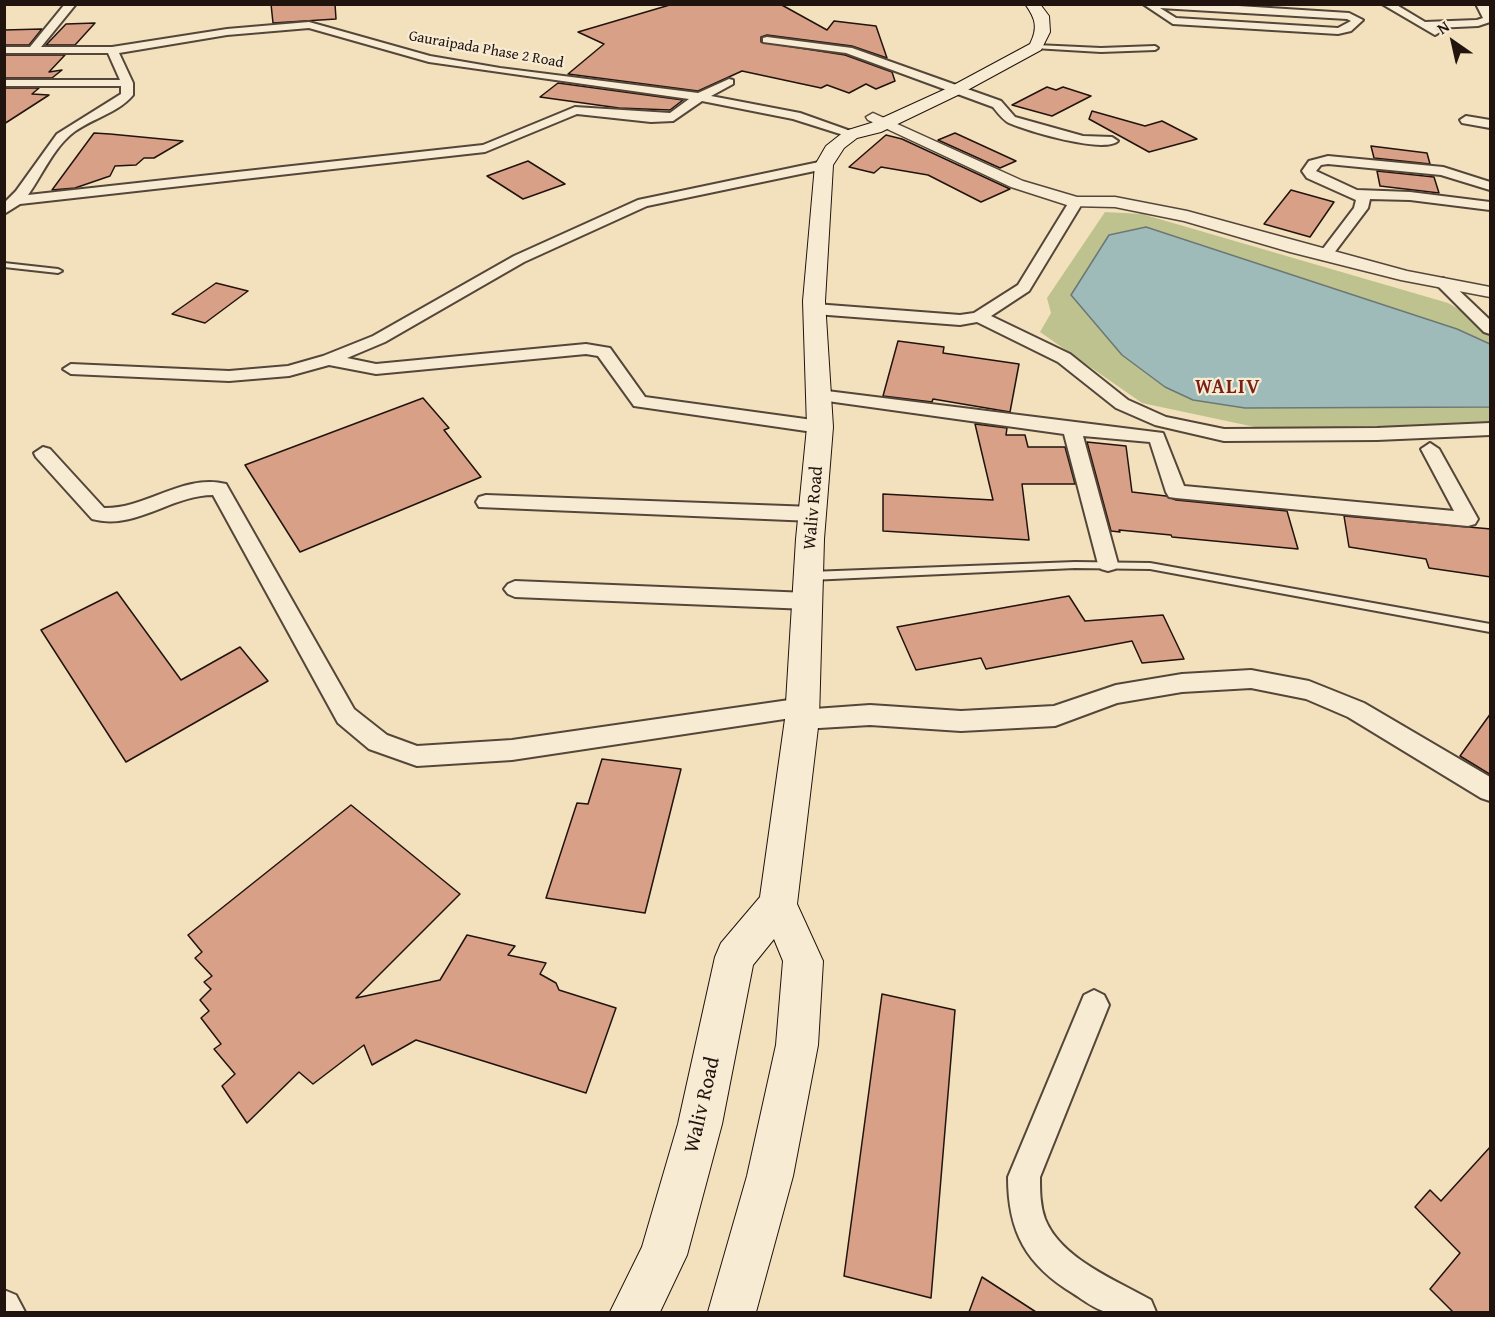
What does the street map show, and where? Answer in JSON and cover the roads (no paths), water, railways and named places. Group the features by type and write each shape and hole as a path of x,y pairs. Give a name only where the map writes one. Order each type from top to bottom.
{"main road":[{"path":"824,165 832,147 869,126 1036,47 1043,32 1042,16 1032,4"},
{"path":"949,88 1008,52 1022,40 1025,30"},
{"name":"Waliv Road","path":"634,1312 663,1255 691,1156 735,957 778,904 802,713 808,589 820,427 814,309 824,165"},
{"path":"732,1312 770,1176 796,1045 803,961 778,904"}],"street":[{"path":"32,51 71,4"},
{"path":"1148,4 1349,16 1358,20 1347,29 1327,31 1173,21 1148,4"},
{"path":"1387,4 1440,36"},
{"path":"1423,26 1478,23 1489,19 1486,8 1480,4"},
{"name":"Gauraipada Phase 2 Road","path":"4,50 112,50 151,46 227,32 309,25 429,59 500,71 700,97 796,116 869,126"},
{"path":"767,40 848,50 997,104 1011,120 1082,140 1112,141"},
{"path":"20,200 47,154 62,136 84,120 121,101 127,95 127,83 112,50"},
{"path":"4,210 20,200 485,148 575,111 598,110 662,119 680,114 700,97 729,82"},
{"path":"4,83 127,83"},
{"path":"1466,120 1491,124"},
{"path":"869,126 1017,184 1076,202 1115,202 1187,216 1296,248 1443,283 1491,291"},
{"path":"1491,186 1428,168 1328,160 1311,165 1309,171 1312,175 1359,194 1410,196 1491,206"},
{"path":"71,369 229,376 289,371 329,360 379,339 519,259 643,203 824,165"},
{"path":"1326,254 1360,208 1363,198 1359,194"},
{"path":"814,309 960,321 979,317 1024,288 1076,202"},
{"path":"1443,283 1491,329"},
{"path":"979,317 1064,358 1122,404 1161,422 1224,435 1377,434 1491,429"},
{"path":"329,360 376,369 476,361 551,351 595,350 604,352 628,389 640,402 820,427"},
{"path":"819,395 1072,429 1157,437 1176,492 1468,519 1430,449"},
{"path":"1072,429 1108,564"},
{"path":"43,453 99,514 112,516 136,512 188,491 203,487 219,489 346,716 378,741 417,756 512,750 802,713 961,721 1055,716 1116,694 1182,683 1251,679 1309,690 1356,710 1491,790"},
{"path":"486,502 813,514"},
{"path":"515,589 808,589"},
{"path":"1094,1005 1024,1177 1022,1199 1030,1229 1049,1258 1139,1312"},
{"path":"4,1307 8,1312"}],"lane":[{"path":"1036,47 1094,50 1155,48"},
{"path":"4,265 58,271"},
{"path":"808,589 1108,564 1150,566 1265,585 1491,628"}],"water":[{"path":"1146,227 1457,329 1490,344 1490,407 1245,408 1193,400 1165,387 1122,355 1071,295 1109,235"}],"district":[{"name":"WALIV","path":"1228,388"}]}
